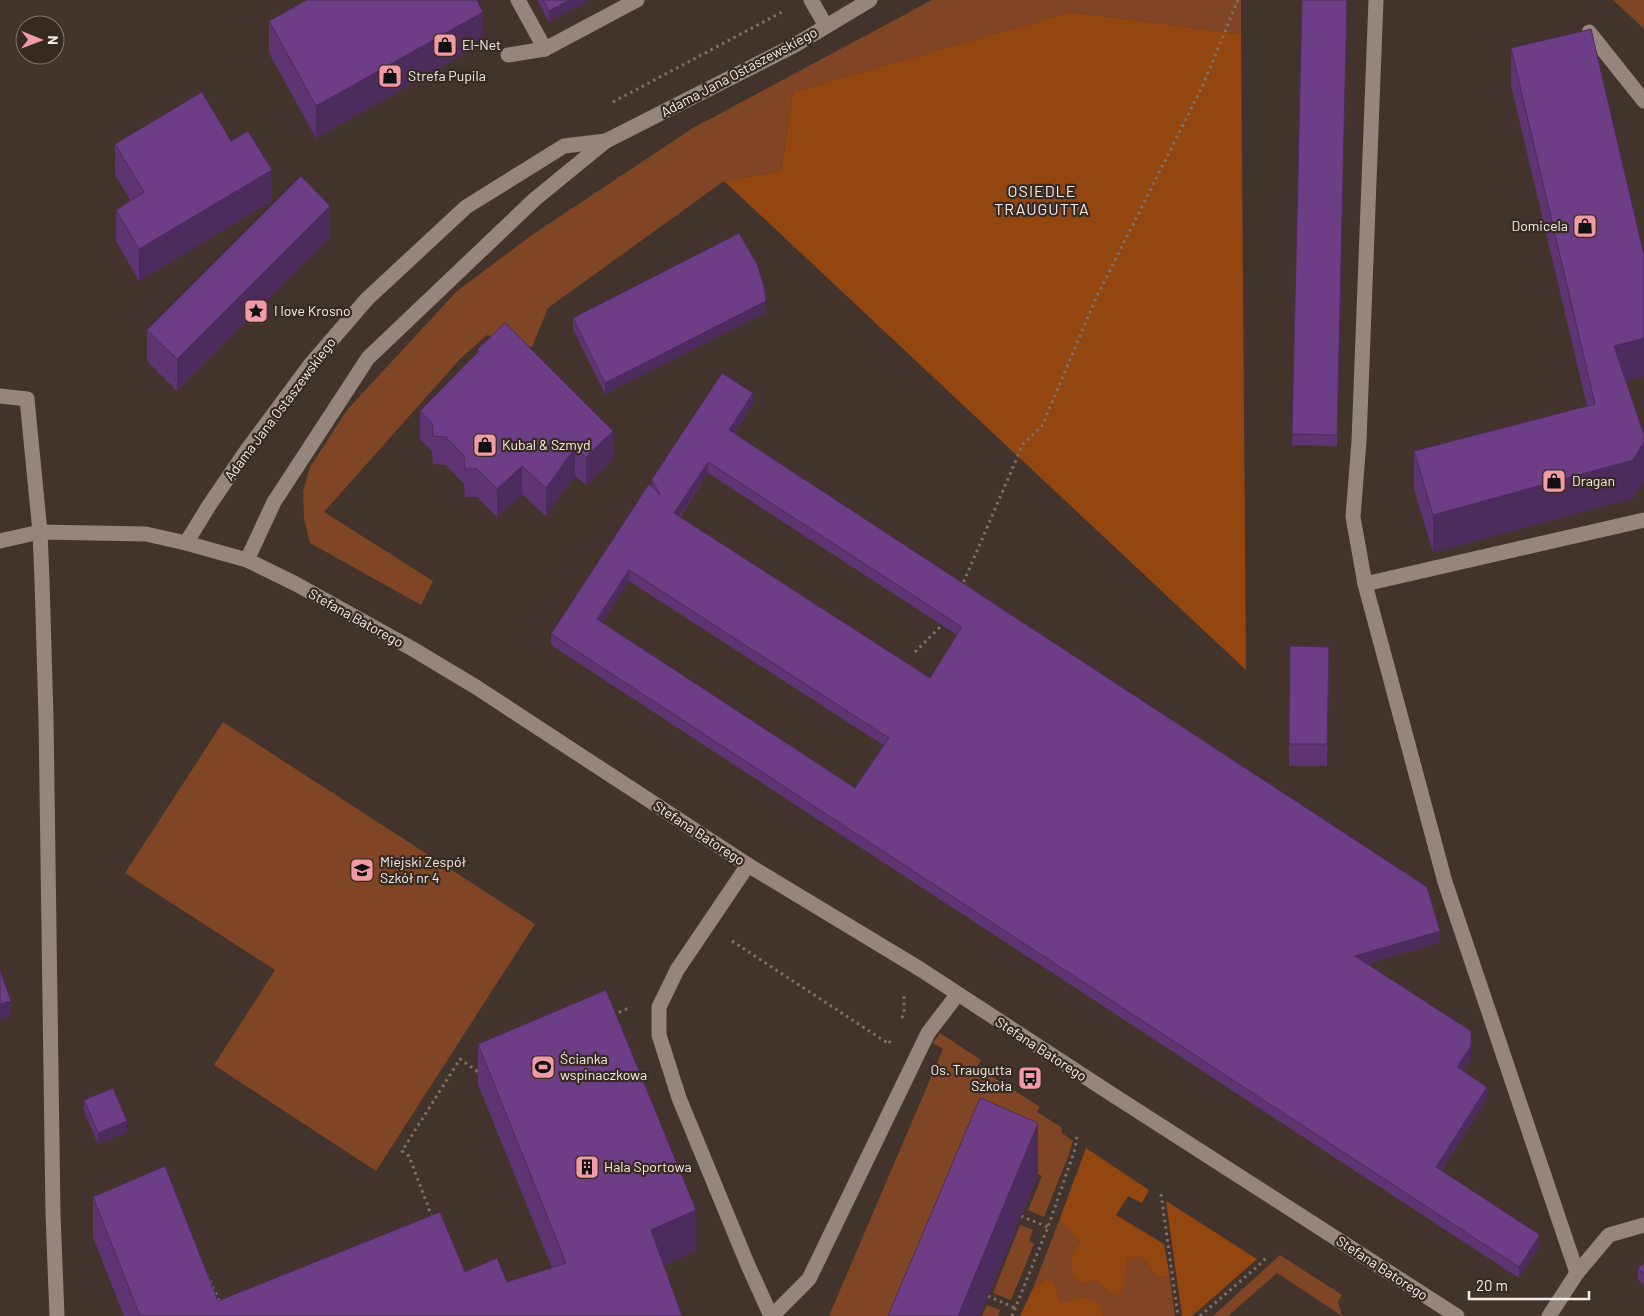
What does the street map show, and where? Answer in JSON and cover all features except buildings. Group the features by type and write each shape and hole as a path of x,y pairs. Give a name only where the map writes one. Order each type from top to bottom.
{"street":[{"path":"518,0 545,49"},
{"path":"508,55 545,49 637,0"},
{"path":"810,0 826,26"},
{"name":"Adama Jana Ostaszewskiego","path":"247,560 274,502 368,358 535,199 606,141 795,45 870,0"},
{"path":"1376,0 1359,441 1353,517 1365,584 1446,882 1577,1273"},
{"path":"1589,32 1644,101"},
{"name":"Adama Jana Ostaszewskiego","path":"186,543 247,450 310,365 367,299 466,208 564,146 606,141"},
{"path":"0,396 27,399 40,532 46,717 56,1316"},
{"path":"1365,584 1644,520"},
{"name":"Stefana Batorego","path":"0,541 40,532 146,534 247,560 296,584 468,682 748,865 920,969 957,995 1457,1316"},
{"path":"748,865 679,967 659,1007 659,1035 679,1098 747,1263 771,1316 809,1279 928,1033 957,995"},
{"path":"1549,1316 1577,1273 1609,1235 1644,1224"}],"path":[{"path":"959,593 1023,444 1042,426 1096,298 1202,87 1238,0"},
{"path":"915,652 948,619"},
{"path":"707,926 889,1044 893,1035"},
{"path":"901,1019 904,1011 904,996"},
{"path":"605,1018 633,1006"},
{"path":"433,1220 409,1156 402,1151 460,1058 477,1071 486,1068"},
{"path":"1012,1316 1048,1227 1075,1149 1077,1136"},
{"path":"1161,1194 1178,1316"},
{"path":"1021,1216 1048,1227"},
{"path":"1200,1316 1267,1257"},
{"path":"206,1270 221,1306"},
{"path":"988,1296 1015,1308"}],"shaded area":[{"path":"932,0 1241,0 1241,34 1070,12 793,92 781,171 724,181 548,308 532,347 487,335 460,359 324,512 433,581 421,605 310,543 304,518 303,491 310,467 347,410 457,291 532,235 693,128"},
{"path":"1613,0 1644,0 1644,29"},
{"path":"1070,12 1241,34 1246,670 724,181 781,171 793,92"},
{"path":"223,722 535,924 376,1171 214,1065 275,970 125,873"},
{"path":"940,1033 981,1060 977,1067 1040,1107 1037,1112 1061,1127 1062,1133 1073,1141 1069,1154 1044,1217 1028,1210 1042,1176 979,1149 908,1316 829,1316 943,1049 933,1043"},
{"path":"1086,1148 1149,1190 1142,1203 1128,1196 1116,1215 1164,1244 1170,1278 1157,1277 1141,1255 1128,1259 1120,1296 1107,1290 1097,1281 1084,1283 1073,1277 1072,1254 1081,1242 1059,1221"},
{"path":"1166,1201 1257,1259 1192,1316 1182,1316"},
{"path":"1059,1221 1081,1242 1084,1283 1097,1281 1107,1290 1125,1279 1128,1259 1141,1255 1157,1277 1170,1278 1175,1316 1103,1316 1098,1303 1086,1297 1060,1301 1054,1282 1045,1279 1033,1288"},
{"path":"1020,1225 1033,1230 1029,1241 1034,1244 1011,1300 993,1293"},
{"path":"1280,1255 1342,1295 1338,1302 1342,1316 1277,1273 1228,1316 1213,1316"},
{"path":"1045,1279 1054,1282 1060,1301 1086,1297 1099,1303 1103,1316 1020,1316 1033,1288"},
{"path":"987,1305 1000,1310 998,1316 982,1316"}],"place":[{"name":"El-Net","path":"445,45"},
{"name":"Strefa Pupila","path":"390,76"},
{"name":"Domicela","path":"1585,226"},
{"name":"I love Krosno","path":"256,311"},
{"name":"Kubal & Szmyd","path":"485,445"},
{"name":"Dragan","path":"1554,481"},
{"name":"Miejski Zespół Szkół nr 4","path":"362,870"},
{"name":"Ścianka wspinaczkowa","path":"543,1067"},
{"name":"Os. Traugutta Szkoła","path":"1030,1078"},
{"name":"Hala Sportowa","path":"587,1167"}],"district":[{"name":"OSIEDLE TRAUGUTTA","path":"1042,200"}]}
